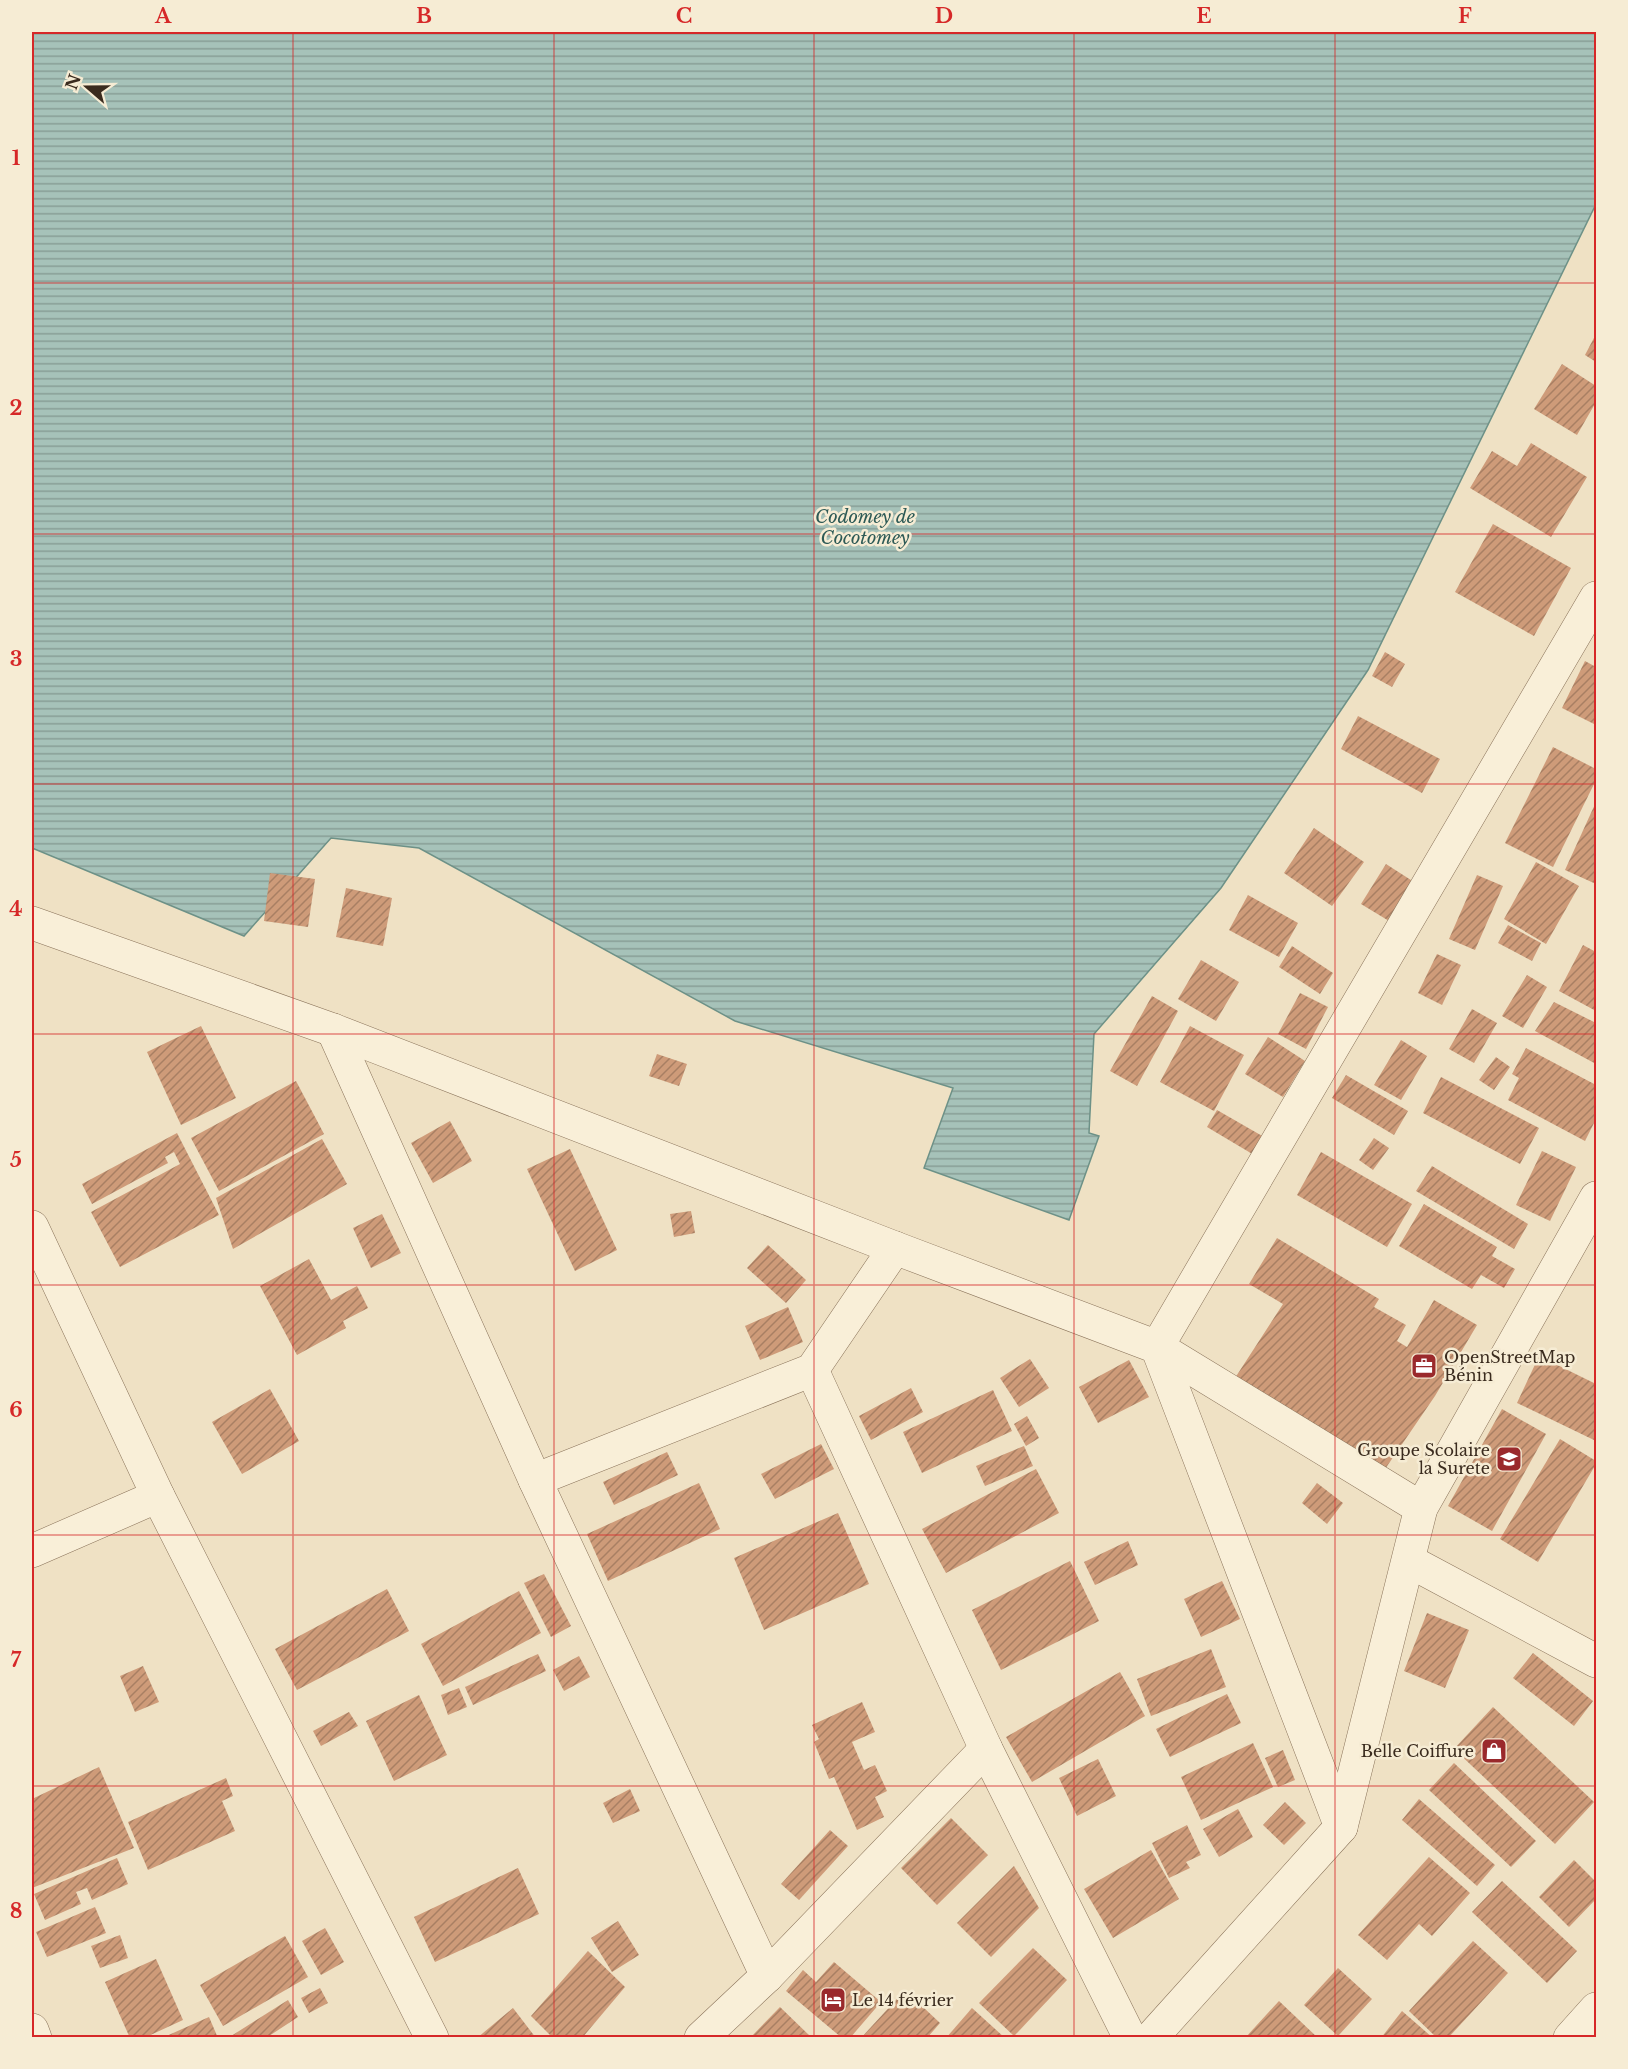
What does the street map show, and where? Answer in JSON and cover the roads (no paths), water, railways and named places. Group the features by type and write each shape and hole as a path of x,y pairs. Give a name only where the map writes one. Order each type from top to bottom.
{"street":[{"path":"1157,1347 1596,598"},
{"path":"32,923 333,1030 1157,1347 1421,1508"},
{"path":"333,1030 535,1480 767,1976"},
{"path":"1151,2037 1341,1827 1421,1508 1596,1198"},
{"path":"32,1227 158,1496 432,2037"},
{"path":"535,1480 812,1370 895,1248"},
{"path":"1157,1347 1341,1827"},
{"path":"812,1370 986,1749 1130,2037"},
{"path":"32,1551 158,1496"},
{"path":"1409,1561 1596,1661"},
{"path":"702,2037 767,1976 986,1749"},
{"path":"1570,2037 1596,2009"},
{"path":"32,2030 35,2037"}],"water":[{"name":"Codomey de Cocotomey","path":"32,32 1596,32 1596,204 1368,670 1221,888 1094,1034 1089,1133 1099,1136 1069,1220 924,1168 953,1088 735,1021 419,848 331,838 244,936 32,848"}],"place":[{"name":"OpenStreetMap Bénin","path":"1424,1366"},
{"name":"Groupe Scolaire la Surete","path":"1509,1459"},
{"name":"Belle Coiffure","path":"1494,1751"},
{"name":"Le 14 février","path":"833,2000"}]}
